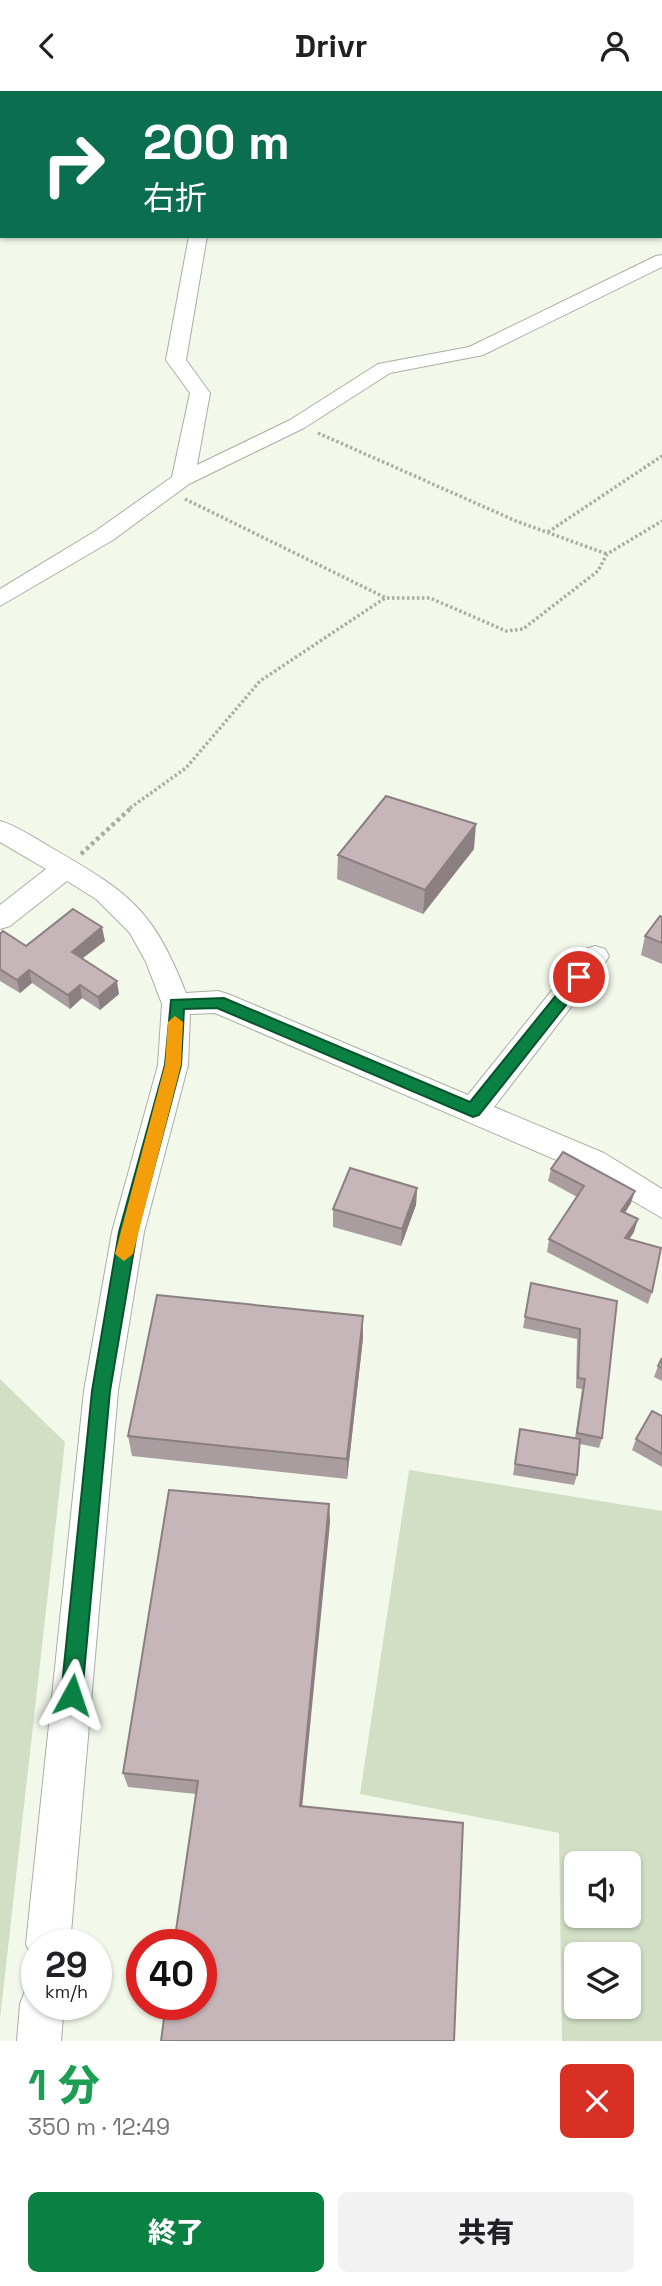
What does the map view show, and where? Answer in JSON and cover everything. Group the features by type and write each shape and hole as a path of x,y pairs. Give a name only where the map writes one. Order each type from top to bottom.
{"street":[{"path":"175,485 190,454 200,393 176,360 198,238"},
{"path":"0,599 105,535 175,485 297,424 385,368 475,351 662,260"},
{"path":"0,830 106,892 140,926 160,962 176,1004 173,1065 128,1232 101,1391 49,1929"},
{"path":"0,919 67,867"},
{"path":"473,1111 595,956"},
{"path":"176,1004 218,1002 593,1162 662,1205"},
{"path":"39,2041 41,2020"}],"path":[{"path":"297,424 547,532 607,554"},
{"path":"547,532 662,456"},
{"path":"175,485 386,598 430,598 506,631 523,629 598,571 607,554 662,521"},
{"path":"67,867 118,817 186,768 260,681 386,598"}],"green space":[{"path":"0,1379 65,1442 0,2019"},
{"path":"409,1470 662,1511 662,2041 562,2041 559,1833 360,1794"}],"building":[{"path":"386,796 476,824 425,890 338,855"},
{"path":"73,909 102,927 72,952 117,981 98,997 80,985 68,995 29,970 17,980 0,969 0,934 3,931 26,946"},
{"path":"660,916 662,917 662,943 645,936"},
{"path":"563,1152 635,1191 621,1211 638,1219 625,1238 661,1248 652,1292 549,1239 584,1186 551,1169"},
{"path":"350,1168 417,1188 402,1229 333,1209"},
{"path":"531,1283 617,1301 602,1438 577,1433 585,1379 578,1378 580,1329 525,1317"},
{"path":"157,1295 363,1316 347,1459 128,1436"},
{"path":"652,1411 662,1416 662,1454 636,1439"},
{"path":"520,1429 580,1439 577,1475 515,1464"},
{"path":"169,1490 329,1504 300,1806 463,1823 454,2041 161,2041 164,2020 217,2020 217,1929 176,1929 198,1781 123,1773"}],"slow traffic":[{"path":"124,1254 173,1065 175,1022"}],"route":[{"path":"72,1695 101,1391 128,1232 173,1065 176,1004 218,1002 473,1111 579,977"}]}
